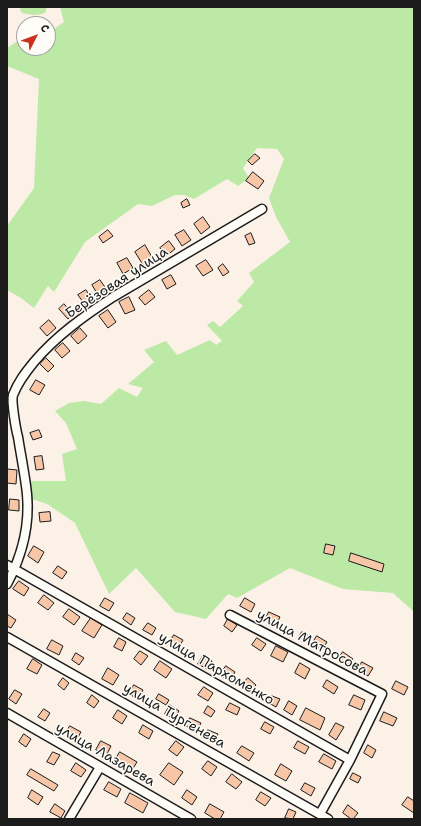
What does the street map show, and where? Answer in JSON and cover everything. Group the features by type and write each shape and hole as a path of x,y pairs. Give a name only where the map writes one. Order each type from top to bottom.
{"street":[{"name":"Берёзовая улица","path":"7,584 15,570 23,548 27,518 27,494 10,397 21,378 44,350 90,312 262,209"},
{"name":"улица Пархоменко","path":"7,565 350,760"},
{"name":"улица Матросова","path":"230,615 382,694 350,760"},
{"name":"улица Тургенева","path":"7,637 328,819"},
{"name":"улица Лазарева","path":"7,713 191,819"},
{"path":"320,814 350,760"},
{"path":"69,819 100,767"}],"green space":[{"path":"21,7 47,7 45,13 33,15 22,13 20,10"},
{"path":"60,7 414,7 414,612 393,593 343,589 290,568 237,598 228,594 206,619 175,612 136,568 109,594 75,523 47,504 32,499 30,481 66,481 62,454 77,449 66,423 55,411 69,403 84,401 101,404 119,388 137,397 143,388 128,384 154,362 144,350 166,341 177,355 210,340 216,345 222,341 207,325 213,321 220,327 243,306 237,301 254,282 249,273 290,242 276,217 269,198 284,159 277,149 257,148 243,168 249,178 238,186 227,179 194,199 184,195 175,195 152,206 138,204 85,242 54,292 48,286 34,308 7,290 7,226 34,188 39,79 7,66 7,48 16,42 16,56 56,56 56,28 64,22"}],"building":[{"path":"255,154 260,158 252,165 248,161"},
{"path":"253,172 264,181 258,189 246,181"},
{"path":"187,199 190,205 183,208 181,203"},
{"path":"203,217 210,227 201,234 194,224"},
{"path":"108,230 113,236 103,243 99,237"},
{"path":"184,230 191,240 182,246 175,235"},
{"path":"251,233 255,243 249,245 245,236"},
{"path":"169,241 175,249 166,256 160,248"},
{"path":"145,245 153,259 143,265 135,252"},
{"path":"127,258 133,268 123,274 117,263"},
{"path":"206,260 213,270 203,276 196,266"},
{"path":"223,264 229,272 223,276 218,268"},
{"path":"171,275 176,284 167,289 162,280"},
{"path":"100,280 107,290 98,295 92,285"},
{"path":"86,290 92,299 85,305 78,295"},
{"path":"149,290 155,297 145,305 139,298"},
{"path":"129,297 135,310 125,314 119,302"},
{"path":"64,304 73,314 68,319 59,309"},
{"path":"108,310 116,322 108,328 99,316"},
{"path":"49,320 56,328 47,336 40,328"},
{"path":"80,328 87,336 78,344 71,336"},
{"path":"63,343 70,351 62,358 55,350"},
{"path":"46,358 54,366 48,372 40,364"},
{"path":"36,380 45,385 39,395 30,390"},
{"path":"39,430 42,437 33,440 30,433"},
{"path":"42,456 44,469 36,470 34,457"},
{"path":"7,469 17,470 16,484 7,483"},
{"path":"10,499 19,500 19,511 9,510"},
{"path":"50,512 51,521 40,522 39,513"},
{"path":"326,544 335,546 333,555 324,553"},
{"path":"34,546 44,552 38,563 28,556"},
{"path":"351,553 384,564 382,572 349,561"},
{"path":"58,566 67,572 62,579 53,573"},
{"path":"19,581 29,588 24,596 13,589"},
{"path":"44,595 54,603 48,610 38,603"},
{"path":"105,598 114,603 109,611 100,606"},
{"path":"245,598 255,604 251,612 240,606"},
{"path":"69,609 80,617 74,625 63,617"},
{"path":"269,612 280,617 276,625 265,620"},
{"path":"127,613 135,618 131,625 123,619"},
{"path":"7,614 16,620 11,628 7,626"},
{"path":"91,618 102,625 94,638 82,631"},
{"path":"228,619 237,625 232,632 224,626"},
{"path":"148,623 156,628 152,635 143,630"},
{"path":"302,632 308,635 305,641 299,637"},
{"path":"174,635 183,640 178,649 169,644"},
{"path":"317,636 327,642 322,650 312,644"},
{"path":"119,638 126,642 122,651 114,647"},
{"path":"257,638 266,644 261,651 252,645"},
{"path":"52,640 63,646 59,655 47,649"},
{"path":"276,646 288,652 283,662 271,656"},
{"path":"140,651 148,656 141,665 134,659"},
{"path":"343,652 353,659 348,666 338,659"},
{"path":"76,653 84,658 79,665 72,660"},
{"path":"203,656 212,661 207,669 198,664"},
{"path":"33,659 42,665 37,674 27,669"},
{"path":"160,661 172,669 166,678 154,670"},
{"path":"362,662 373,668 368,676 358,670"},
{"path":"300,663 310,669 305,679 295,673"},
{"path":"226,666 235,672 230,681 220,675"},
{"path":"108,668 119,675 113,685 102,679"},
{"path":"63,678 69,683 64,690 58,685"},
{"path":"248,678 256,685 251,692 242,685"},
{"path":"327,680 338,687 334,694 323,687"},
{"path":"396,681 408,687 404,695 392,689"},
{"path":"134,685 143,690 138,699 129,694"},
{"path":"204,687 213,693 208,701 198,695"},
{"path":"15,690 22,694 16,704 9,699"},
{"path":"159,694 169,700 166,705 156,699"},
{"path":"92,695 99,701 94,708 87,703"},
{"path":"354,695 365,700 361,710 349,705"},
{"path":"272,696 280,699 276,707 269,703"},
{"path":"289,701 297,706 292,715 284,710"},
{"path":"230,703 240,708 237,715 226,710"},
{"path":"170,705 179,711 174,719 165,714"},
{"path":"208,706 215,711 211,717 204,713"},
{"path":"306,708 325,718 320,730 300,720"},
{"path":"44,709 50,713 45,721 38,717"},
{"path":"118,710 127,716 122,724 113,718"},
{"path":"384,712 397,718 393,726 380,721"},
{"path":"190,718 201,723 197,731 186,726"},
{"path":"265,722 274,727 270,734 261,729"},
{"path":"336,723 344,727 336,740 329,735"},
{"path":"143,725 153,731 149,739 139,733"},
{"path":"70,726 81,732 77,739 66,733"},
{"path":"208,730 218,734 214,742 205,738"},
{"path":"24,734 31,739 26,747 19,742"},
{"path":"101,741 111,746 106,756 96,750"},
{"path":"176,741 184,747 177,756 169,750"},
{"path":"298,741 309,747 305,754 294,748"},
{"path":"368,745 376,750 372,758 364,753"},
{"path":"242,746 254,753 249,761 237,753"},
{"path":"53,752 60,755 54,765 47,762"},
{"path":"120,752 137,762 132,770 115,760"},
{"path":"324,754 336,761 332,769 319,762"},
{"path":"208,761 217,767 211,776 202,769"},
{"path":"76,763 86,770 81,777 71,771"},
{"path":"169,763 183,772 174,785 160,775"},
{"path":"281,764 292,771 286,781 275,775"},
{"path":"31,769 58,785 54,791 27,775"},
{"path":"353,773 361,777 358,783 350,779"},
{"path":"232,774 242,782 236,789 226,782"},
{"path":"109,782 121,789 117,797 104,790"},
{"path":"305,783 315,788 311,796 301,790"},
{"path":"32,790 43,797 38,805 28,798"},
{"path":"187,790 197,797 192,805 182,798"},
{"path":"261,792 271,798 265,806 256,800"},
{"path":"130,793 148,803 143,813 125,803"},
{"path":"408,797 414,801 414,813 402,805"},
{"path":"55,804 65,811 61,818 50,812"},
{"path":"210,804 224,812 220,819 215,819 205,813"},
{"path":"348,805 358,813 353,819 343,813"},
{"path":"289,809 296,812 293,819 285,818"}]}
